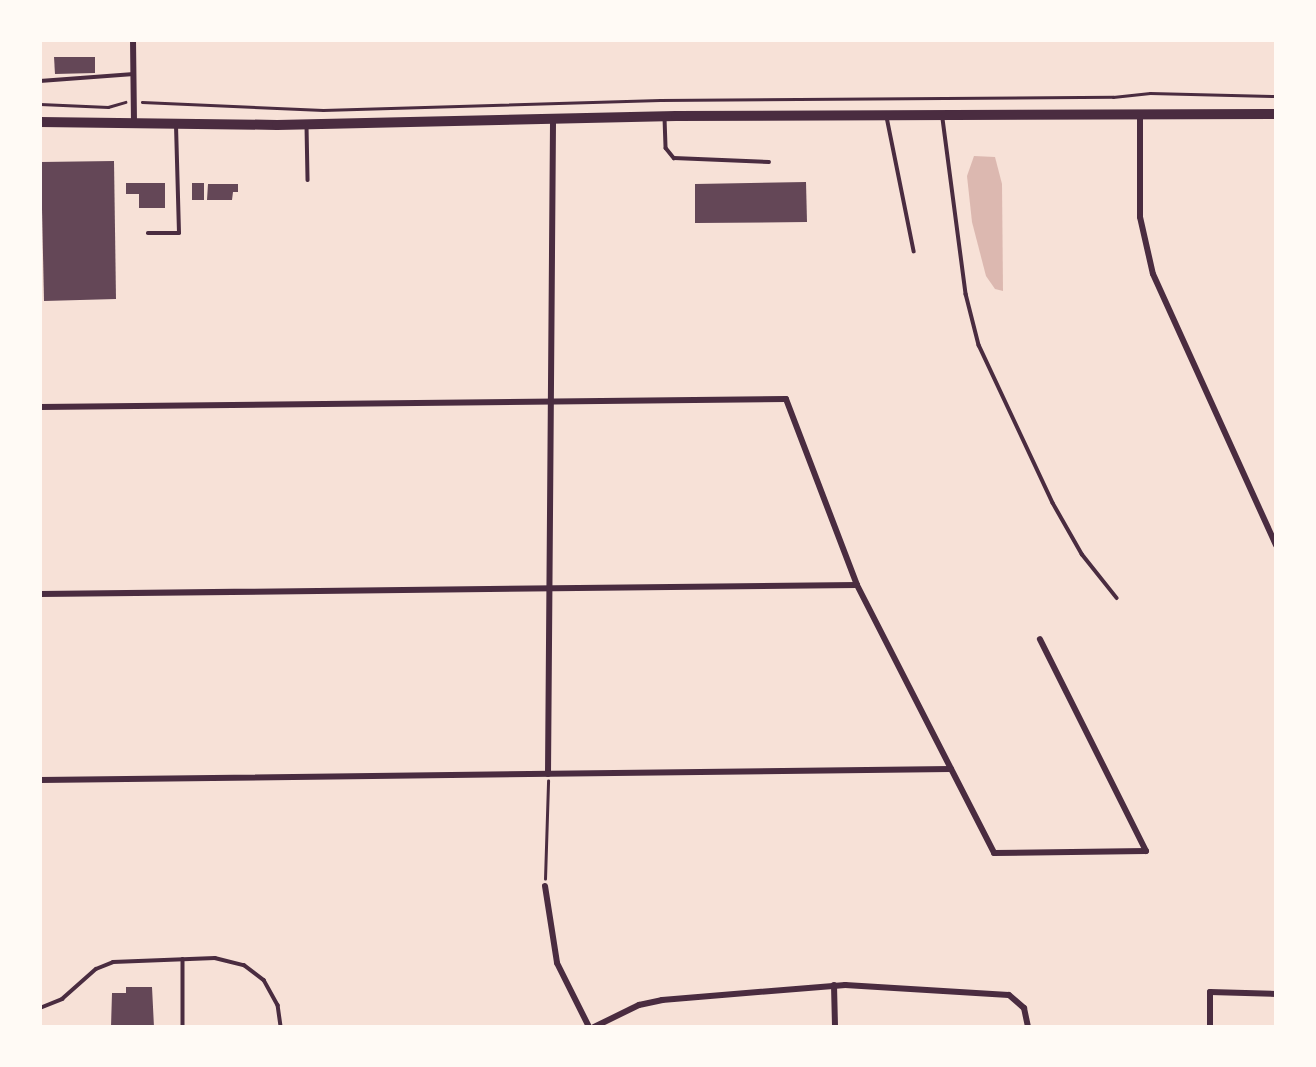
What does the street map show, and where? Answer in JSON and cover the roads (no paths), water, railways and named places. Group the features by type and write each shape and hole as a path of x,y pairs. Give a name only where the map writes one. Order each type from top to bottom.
{"main road":[{"path":"40,121 307,124 665,116 1276,114"}],"street":[{"path":"133,40 135,123"},
{"path":"1140,114 1140,217 1153,274 1276,545"},
{"path":"548,774 553,119"},
{"path":"40,407 786,399 857,585 994,853 1146,851 1040,639"},
{"path":"40,594 857,585"},
{"path":"40,780 951,769"},
{"path":"545,886 557,963 592,1027 639,1004 662,1000 834,985 998,994 1017,1000 1028,1027"},
{"path":"834,985 835,1027"},
{"path":"1210,1027 1210,992 1276,994"}],"lane":[{"path":"40,81 134,74"},
{"path":"942,114 961,260 979,345 1062,520 1117,598"},
{"path":"886,115 914,251"},
{"path":"665,116 666,148 674,158 769,162"},
{"path":"148,233 179,233 176,124"},
{"path":"307,124 308,180"},
{"path":"183,959 183,1027"},
{"path":"40,1008 62,999 105,964 226,959 251,968 275,996 281,1027"}]}
